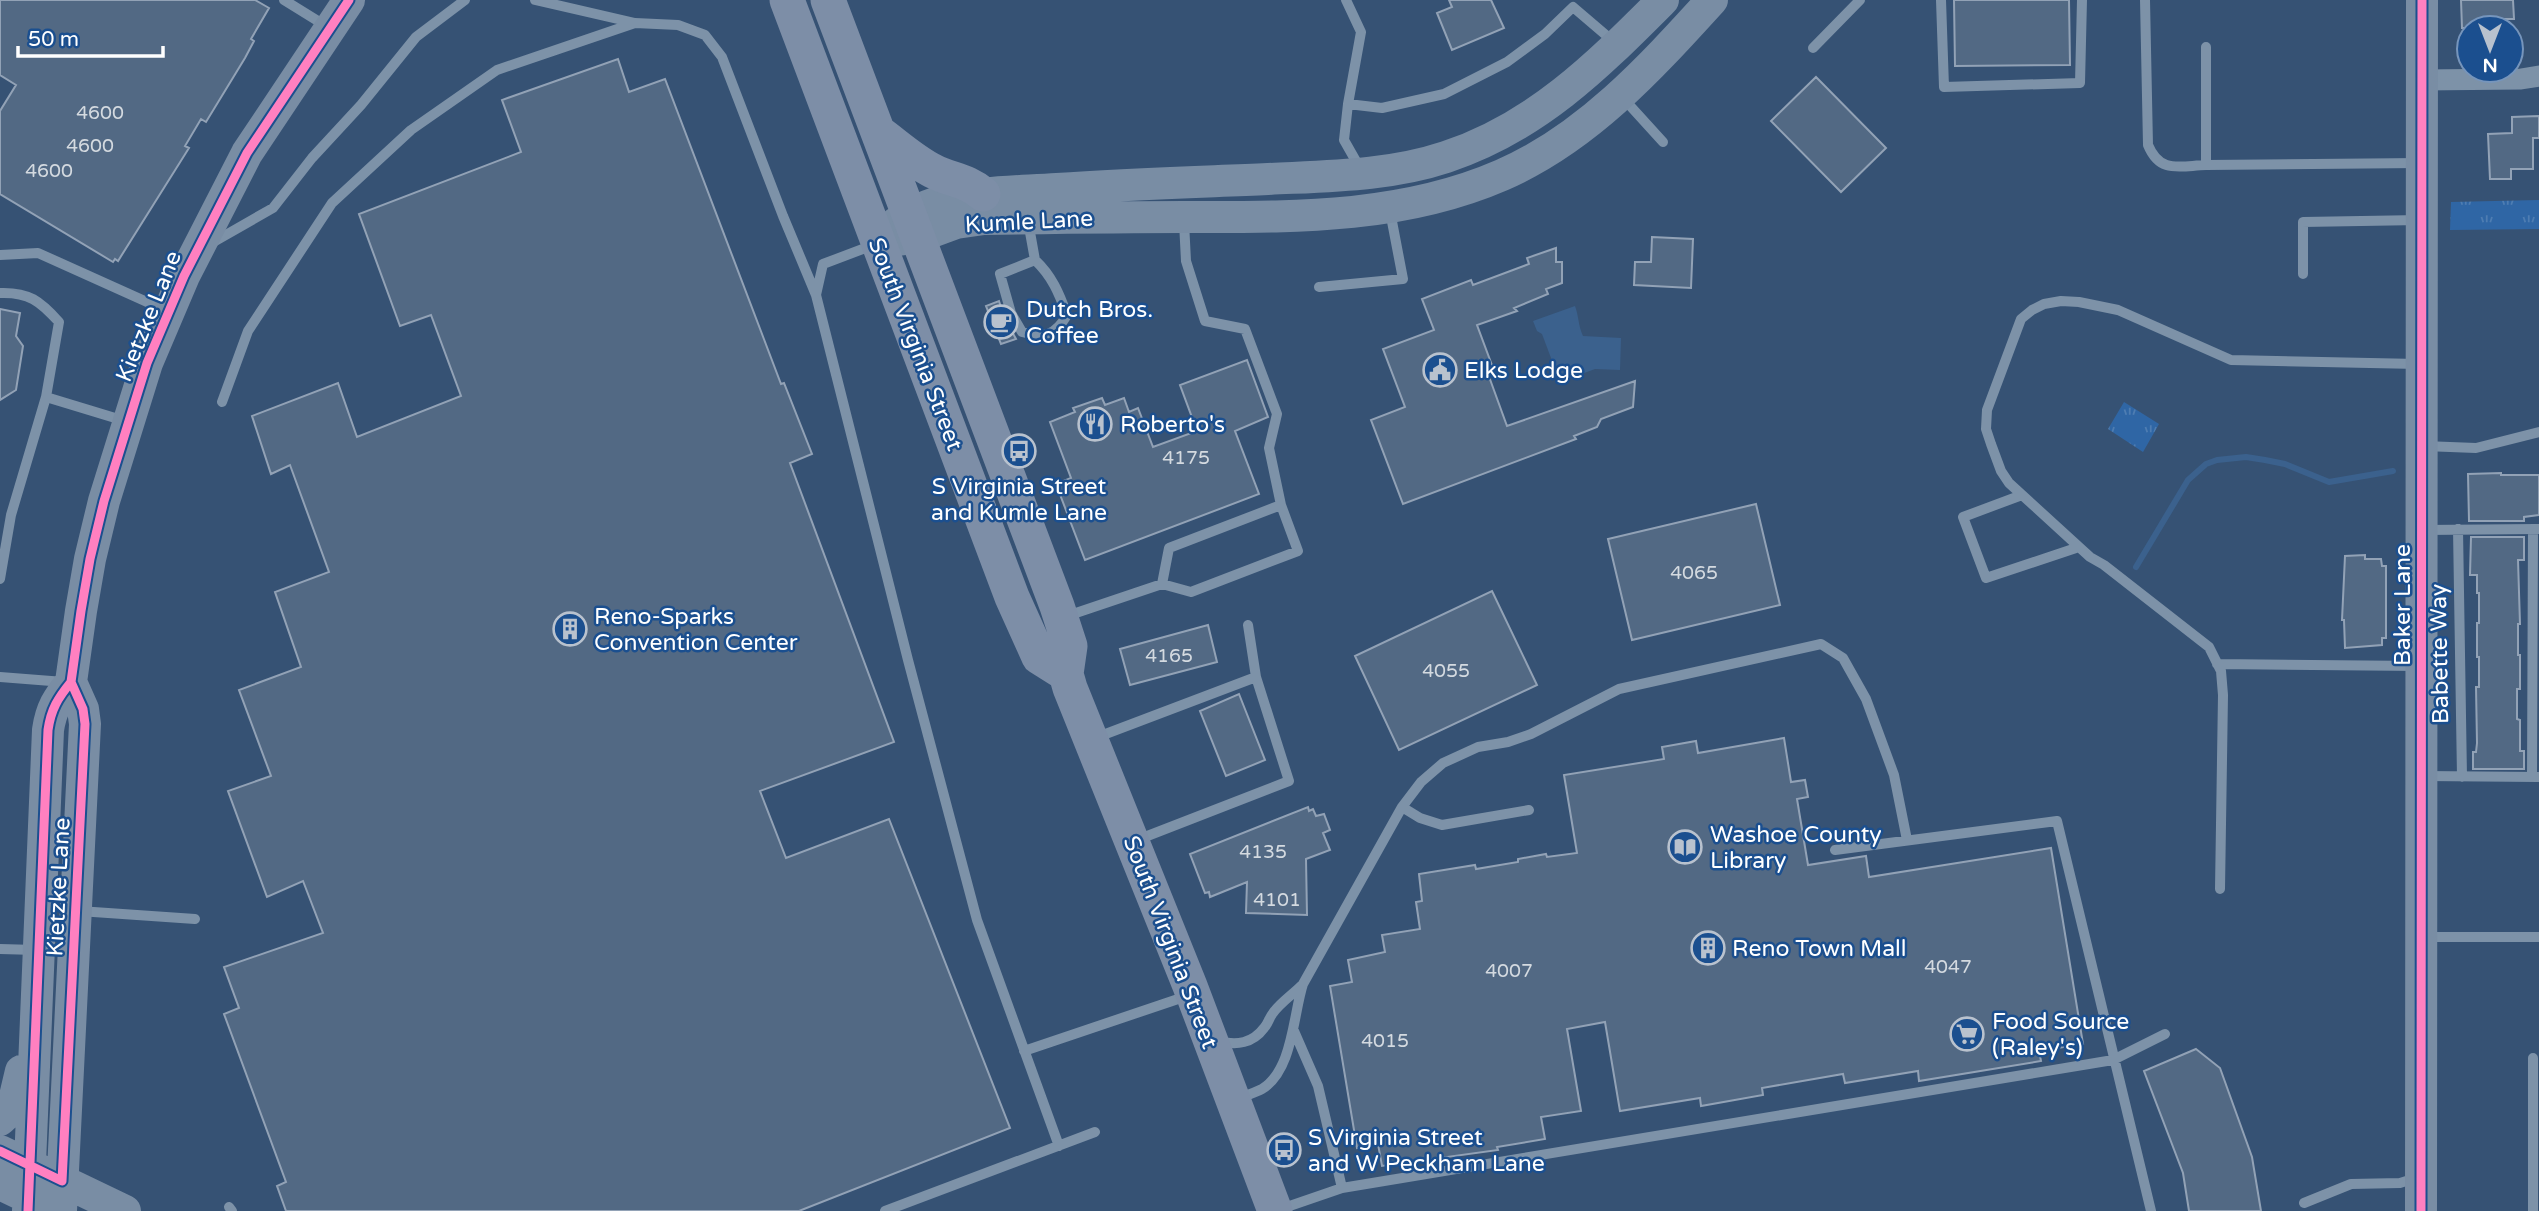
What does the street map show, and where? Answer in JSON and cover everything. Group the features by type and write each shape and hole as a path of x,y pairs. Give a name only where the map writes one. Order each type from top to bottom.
{"main road":[{"name":"South Virginia Street","path":"787,0 1012,597 1040,657 1066,674"},
{"name":"South Virginia Street","path":"828,0 1061,618 1070,646 1066,674 1193,994 1275,1211"},
{"path":"878,132 929,170 943,177 961,180 982,194"}],"street":[{"name":"Kietzke Lane","path":"37,1207 29,1164 50,712 55,701 71,682 90,559 128,422 147,363 168,312 195,252 247,153 349,0"},
{"name":"Kumle Lane","path":"878,243 913,225 956,197 1135,184 1364,174 1407,168 1448,156 1489,139 1530,117 1564,94 1663,0"},
{"name":"Kumle Lane","path":"913,225 984,219 1359,213 1458,191 1504,174 1547,150 1621,95 1712,0"},
{"name":"Baker Lane","path":"2421,1211 2422,0"},
{"path":"2422,79 2522,79 2539,76"},
{"path":"1364,174 1389,208"},
{"name":"Kietzke Lane","path":"61,1196 85,724 83,709 71,682"},
{"path":"0,1120 12,1109 16,1096 36,998"},
{"path":"0,1150 29,1164 61,1196 125,1211"},
{"path":"0,1184 37,1207"}],"lane":[{"path":"284,0 329,28"},
{"path":"195,252 273,208 312,158 361,106 416,37 465,0"},
{"path":"535,0 635,23 678,25 705,35 722,57 816,295 977,920 1059,1146"},
{"path":"1346,0 1361,32 1344,140 1364,174"},
{"path":"1813,48 1860,0"},
{"path":"1941,0 1944,87 2080,83 2082,0"},
{"path":"2145,0 2148,145 2153,158 2165,166 2423,163"},
{"path":"1348,104 1382,108 1444,94 1507,62 1545,34 1577,4 1618,45"},
{"path":"222,402 248,331 332,203 401,139 497,70 635,23"},
{"path":"2206,47 2206,165"},
{"path":"1621,95 1663,142"},
{"path":"1319,286 1403,279 1389,208"},
{"path":"1061,618 1162,584 1191,592 1298,551 1281,505 1269,448 1277,414 1245,329 1205,321 1186,261 1184,217"},
{"path":"1027,218 1035,260 1056,286 1067,315 1059,329 1040,336 1022,332 1011,313 1000,274 1035,260"},
{"path":"2303,274 2303,222 2423,220"},
{"path":"816,295 823,264 878,243"},
{"path":"0,255 38,253 168,312"},
{"path":"0,293 20,292 27,295 46,307 59,322 46,397 11,515 0,579"},
{"path":"2220,889 2223,695 2221,671 2209,647 2079,547 2009,483 2001,471 1986,429 1987,410 2021,319 2044,304 2080,302 2118,310 2231,360 2423,364"},
{"path":"46,397 128,422"},
{"path":"2421,446 2476,448 2539,432"},
{"path":"2022,495 1963,517 1986,578 2079,547"},
{"path":"1162,584 1168,548 1281,505"},
{"name":"Babette Way","path":"2458,529 2462,777"},
{"path":"2422,530 2536,529 2536,777 2422,776"},
{"path":"1132,842 1289,781 1256,677 1248,625"},
{"path":"1233,1101 1264,1088 1280,1069 1294,1031 1295,1007 1303,984 1402,807 1421,782 1443,763 1478,747 1508,742 1531,734 1619,689 1821,644 1843,658 1866,699 1894,775 1907,840"},
{"path":"2217,664 2422,666"},
{"path":"0,677 71,682"},
{"path":"1091,740 1256,677"},
{"path":"1402,807 1420,818 1442,825 1529,810"},
{"path":"1835,850 2057,821 2151,1211"},
{"path":"76,910 195,919"},
{"path":"2421,937 2539,937"},
{"path":"0,949 38,950"},
{"path":"1208,1037 1230,1044 1246,1042 1264,1029 1273,1013 1303,984"},
{"path":"1024,1051 1193,994"},
{"path":"1294,1031 1318,1086 1342,1188"},
{"path":"1275,1211 1342,1188 2113,1060 2165,1034"},
{"path":"2533,1058 2533,1211"},
{"path":"885,1211 1095,1132"},
{"path":"2304,1203 2351,1184 2400,1183 2421,1176"}],"green space":[{"path":"2539,200 2539,229 2450,230 2451,202"},
{"path":"2124,402 2159,424 2143,452 2108,429"}],"shaded area":[{"path":"1575,306 1583,336 1621,338 1620,370 1595,369 1560,382 1542,334 1537,331 1533,321"}],"building":[{"path":"0,0 255,0 269,8 251,39 254,41 245,58 206,122 201,119 185,146 189,148 118,261 115,259 113,262 0,194 0,111 16,85 0,75"},
{"path":"1449,0 1491,0 1504,28 1452,50 1437,13 1452,7"},
{"path":"1954,0 2069,0 2070,65 1955,66"},
{"path":"2461,0 2513,0 2514,14 2462,14"},
{"name":"Reno-Sparks Convention Center","path":"618,59 629,92 665,79 781,384 784,383 812,454 790,463 894,742 760,791 786,858 889,819 1010,1128 799,1211 286,1211 277,1186 286,1182 224,1014 239,1008 224,967 323,933 303,881 267,897 228,791 271,776 239,690 301,667 275,592 329,572 290,465 271,474 252,416 338,383 357,437 461,396 431,315 400,326 359,214 521,152 502,100"},
{"path":"1816,77 1886,148 1841,192 1771,121"},
{"path":"2539,116 2539,138 2533,138 2533,169 2511,169 2511,179 2490,179 2488,134 2512,133 2512,117"},
{"path":"1652,237 1693,239 1691,288 1634,285 1635,262 1651,262"},
{"name":"Elks Lodge","path":"1556,248 1556,262 1562,262 1562,283 1546,289 1548,294 1514,308 1517,311 1477,325 1493,368 1487,371 1507,426 1635,381 1633,407 1601,419 1597,427 1574,436 1576,439 1403,504 1371,420 1405,407 1383,349 1434,330 1422,299 1471,280 1473,285 1529,264 1527,258"},
{"name":"Dutch Bros. Coffee","path":"999,301 1016,339 1001,344 986,306"},
{"path":"0,309 20,313 16,336 23,346 16,390 0,400"},
{"path":"1247,360 1268,417 1235,431 1259,494 1085,560 1056,484 1071,478 1050,422 1075,412 1073,408 1102,398 1105,405 1124,398 1129,412 1138,408 1153,447 1197,431 1180,385"},
{"path":"2468,474 2539,475 2539,515 2524,517 2524,521 2469,521"},
{"path":"1756,504 1780,605 1632,640 1608,539"},
{"path":"2471,537 2524,537 2524,560 2518,560 2520,689 2517,689 2517,719 2520,720 2520,751 2524,751 2524,769 2473,769 2473,752 2476,752 2477,743 2476,687 2479,687 2479,593 2477,575 2470,575"},
{"path":"2365,555 2365,559 2381,559 2382,566 2386,566 2386,638 2382,638 2382,645 2345,648 2342,620 2345,556"},
{"path":"1492,591 1537,685 1399,750 1355,656"},
{"path":"1208,625 1217,662 1130,685 1120,649"},
{"path":"1239,694 1265,760 1226,776 1200,711"},
{"path":"1784,738 1791,782 1805,780 1808,797 1797,799 1808,865 1866,856 1869,877 2051,848 2083,1044 2039,1051 2041,1061 1919,1081 1918,1071 1845,1083 1843,1074 1762,1088 1763,1095 1701,1106 1700,1098 1620,1111 1605,1022 1567,1029 1581,1111 1541,1117 1545,1139 1497,1147 1498,1150 1382,1166 1378,1144 1357,1148 1330,986 1352,982 1348,960 1385,952 1382,935 1420,929 1416,902 1422,901 1419,874 1475,865 1476,869 1546,854 1547,857 1577,853 1564,775 1664,759 1662,747 1696,741 1698,753"},
{"path":"1308,807 1309,811 1313,809 1316,816 1324,814 1330,830 1323,833 1330,850 1306,859 1307,915 1246,913 1247,882 1210,897 1209,892 1205,893 1190,854"},
{"path":"2196,1049 2220,1068 2252,1157 2261,1211 2189,1211 2183,1173 2144,1071"}],"waterway":[{"path":"2136,567 2188,480 2206,464 2246,457 2285,464 2329,482 2393,471"}],"cycle path":[{"path":"0,1151 62,1181 85,724 83,709 71,682 90,559 104,501 147,363 184,276 247,153 349,0"},
{"path":"2421,1211 2422,0"},
{"path":"28,1211 48,730 56,704 71,682"}],"place":[{"name":"Dutch Bros. Coffee","path":"1001,322"},
{"name":"Elks Lodge","path":"1440,370"},
{"name":"Roberto's","path":"1095,424"},
{"name":"S Virginia Street and Kumle Lane","path":"1019,451"},
{"name":"Reno-Sparks Convention Center","path":"570,629"},
{"name":"Washoe County Library","path":"1685,847"},
{"name":"Reno Town Mall","path":"1708,948"},
{"name":"Food Source (Raley's)","path":"1967,1034"},
{"name":"S Virginia Street and W Peckham Lane","path":"1284,1150"}]}
